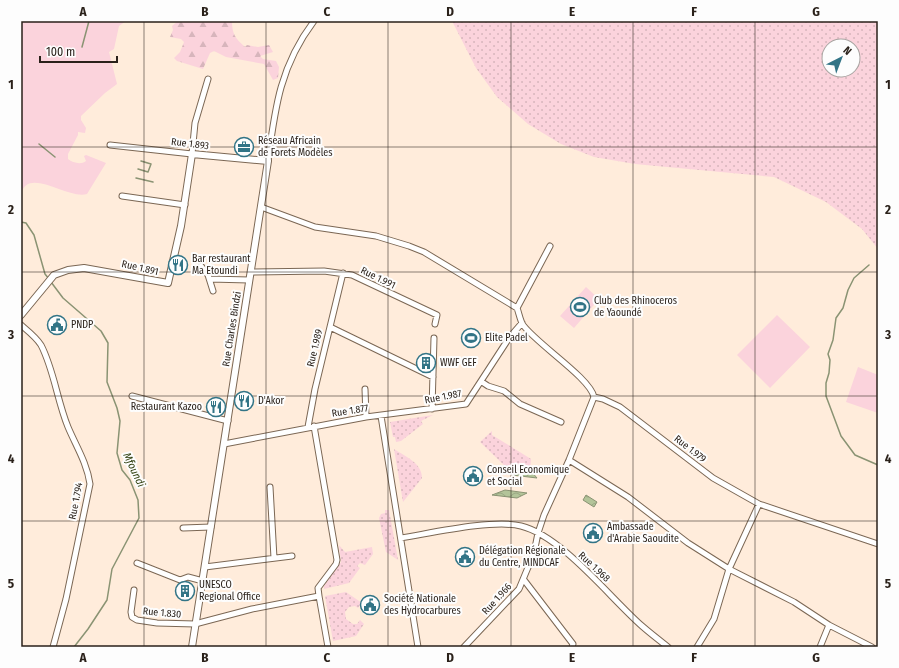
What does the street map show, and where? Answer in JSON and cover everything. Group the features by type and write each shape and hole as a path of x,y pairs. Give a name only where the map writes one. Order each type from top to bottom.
{"street":[{"name":"Rue Charles Bindzi","path":"192,647 274,115 285,70 314,21"},
{"path":"192,154 195,123 208,79"},
{"name":"Rue 1.893","path":"110,145 268,161"},
{"name":"Rue 1.891","path":"21,315 54,275 68,270 84,268 168,283 185,205 192,154"},
{"path":"122,196 185,205"},
{"path":"261,207 315,227 376,236 410,246 517,308 522,323 539,342 588,384 594,397"},
{"path":"517,308 550,246"},
{"path":"201,266 210,279 213,291"},
{"name":"Rue 1.991","path":"251,272 324,271 352,275 383,291 437,315 435,324"},
{"name":"Rue 1.989","path":"311,427 330,326 343,273"},
{"path":"210,279 249,280"},
{"name":"Rue 1.987","path":"381,416 466,404 482,382 508,338 522,323"},
{"name":"Rue 1.794","path":"21,325 40,343 48,359 57,396 68,427 88,471 90,484 66,599 53,647"},
{"path":"330,326 433,377"},
{"path":"432,409 434,338"},
{"path":"482,382 504,391 520,404 561,422"},
{"path":"365,389 366,417"},
{"path":"132,396 228,421"},
{"name":"Rue 1.966","path":"464,647 519,589 524,580 534,553 538,533 594,397"},
{"name":"Rue 1.979","path":"594,397 614,404 635,417 713,478 759,504 878,544"},
{"name":"Rue 1.877","path":"311,427 366,417 381,416 418,647"},
{"path":"224,444 311,427 337,560 336,564 319,587 319,596 328,647"},
{"path":"569,460 628,497 688,542 729,570 804,607 829,625 872,647"},
{"path":"270,487 274,558"},
{"path":"697,647 714,619 729,570 759,504"},
{"name":"Rue 1.968","path":"401,538 497,524 521,526 538,533 568,555 642,626 668,647"},
{"path":"183,528 211,527"},
{"path":"205,567 292,556"},
{"path":"137,563 180,580 188,578 203,581"},
{"path":"524,580 572,644 572,647"},
{"name":"Rue 1.830","path":"134,590 131,612 132,616 137,620 157,623 195,624"},
{"path":"195,624 319,596"},
{"path":"820,647 829,625"}],"green space":[{"path":"21,21 126,21 119,26 114,49 109,52 117,84 105,93 81,116 81,120 86,128 85,133 78,132 78,135 68,154 68,159 72,162 82,163 86,161 84,156 86,155 106,163 87,194 79,195 40,183 32,183 25,186 21,194"},
{"path":"178,21 232,21 235,36 245,47 247,45 258,47 269,45 273,52 260,56 263,59 276,61 279,67 278,78 273,80 264,64 226,57 214,51 210,53 203,69 177,61 174,58 180,52 184,42 181,39 170,37 173,30 172,26"},
{"path":"452,21 878,21 878,249 862,229 826,202 774,177 635,164 594,157 561,144 528,124 497,97 476,68"},
{"name":"Club des Rhinoceros de Yaoundé","path":"586,287 599,299 574,328 560,316"},
{"path":"777,315 810,347 770,388 737,355"},
{"name":"Elite Padel","path":"469,332 475,333 474,344 468,344"},
{"path":"858,367 878,375 878,413 846,402"},
{"path":"433,415 421,421 423,424 401,441 396,442 395,437 393,437 390,422"},
{"path":"492,431 492,435 531,459 530,470 507,468 480,442"},
{"path":"394,449 416,464 422,478 403,502"},
{"path":"385,510 389,510 398,560 386,552 379,518 381,514 385,513"},
{"path":"339,545 345,552 372,547 373,554 365,565 360,563 357,566 360,568 349,583 324,589 324,586 341,562"},
{"path":"346,592 362,603 358,608 355,606 349,607 345,612 346,619 353,624 357,624 360,620 364,624 356,636 333,641 325,596"}],"water":[{"path":"507,468 530,470 537,478 512,475"},
{"path":"505,490 527,493 517,498 492,495"},
{"path":"586,495 597,502 594,507 583,500"}],"waterway":[{"path":"82,47 89,21"},
{"path":"39,144 55,157"},
{"path":"138,169 148,172 151,164 141,161"},
{"path":"136,178 153,182"},
{"name":"Mfoundi","path":"21,222 26,223 34,235 45,274 49,279"},
{"path":"869,265 854,278 848,290 843,308 836,318 833,340 828,354 830,360 829,373 826,383 826,396 841,436 855,455 878,465"},
{"name":"Mfoundi","path":"51,282 63,298 101,331 108,343 107,382 117,408 120,421 117,453 122,470 130,480 138,500 139,518 112,569 107,600 74,647"}],"place":[{"name":"Réseau Africain de Forets Modèles","path":"244,147"},
{"name":"Bar restaurant Ma Etoundi","path":"178,265"},
{"name":"Club des Rhinoceros de Yaoundé","path":"580,307"},
{"name":"PNDP","path":"57,325"},
{"name":"Elite Padel","path":"471,338"},
{"name":"WWF GEF","path":"426,363"},
{"name":"D'Akor","path":"244,401"},
{"name":"Restaurant Kazoo","path":"216,407"},
{"name":"Conseil Economique et Social","path":"473,476"},
{"name":"Ambassade d'Arabie Saoudite","path":"593,533"},
{"name":"Délégation Régionale du Centre, MINDCAF","path":"465,557"},
{"name":"UNESCO Regional Office","path":"185,591"},
{"name":"Société Nationale des Hydrocarbures","path":"370,605"}]}
